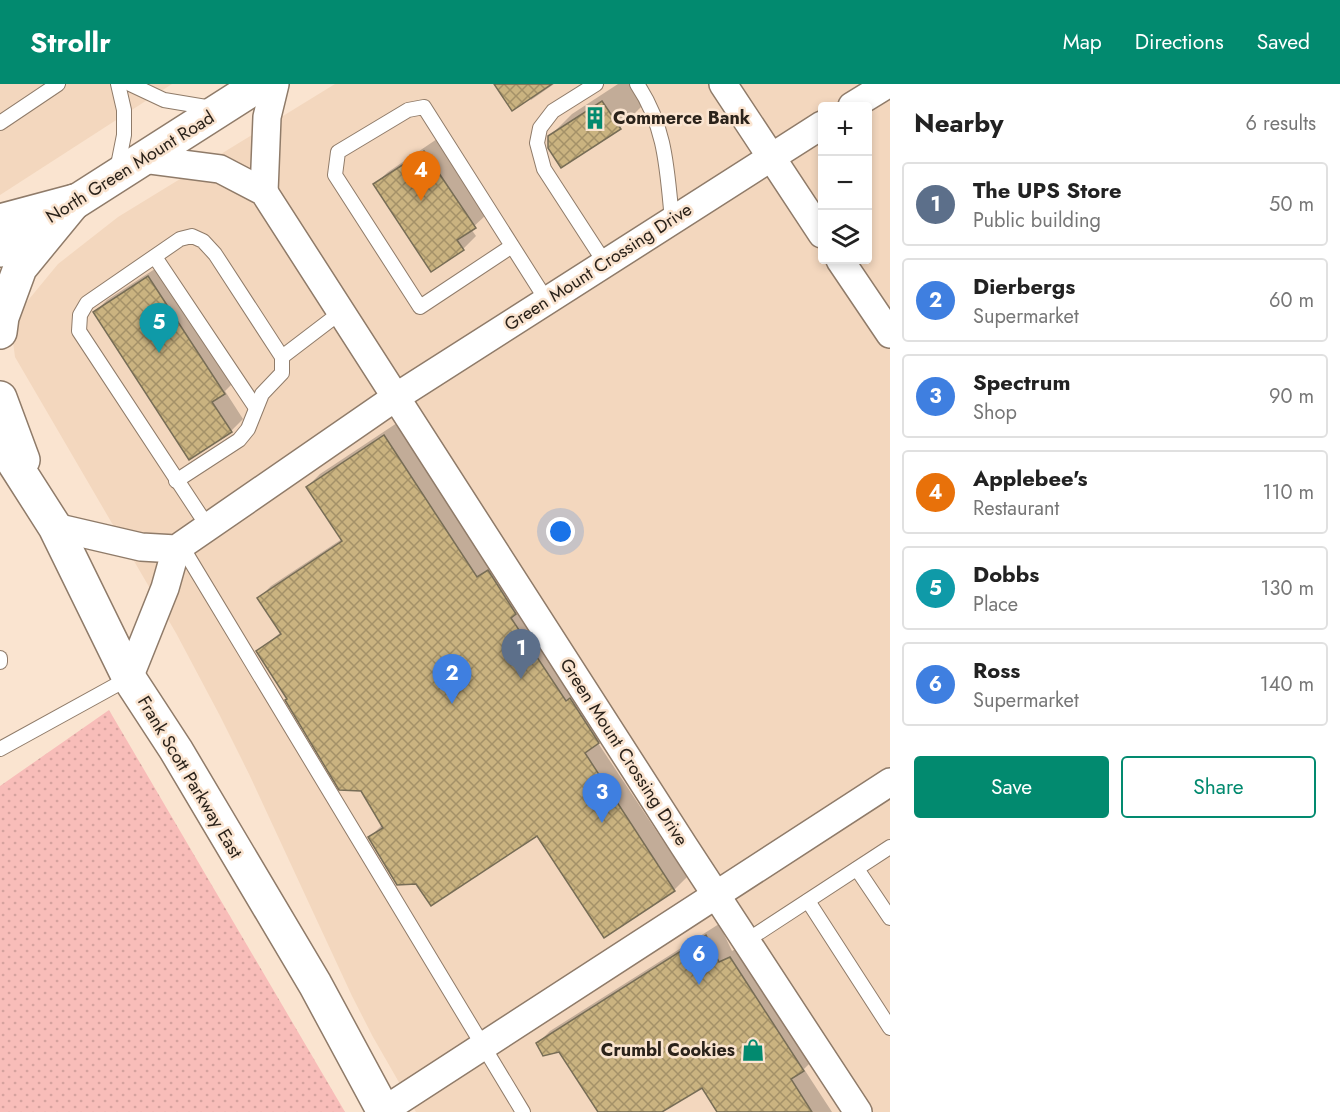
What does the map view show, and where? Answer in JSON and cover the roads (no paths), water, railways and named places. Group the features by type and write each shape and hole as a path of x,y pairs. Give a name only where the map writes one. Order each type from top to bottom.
{"main road":[{"name":"North Green Mount Road","path":"0,250 260,84"},
{"path":"0,221 75,201"},
{"path":"0,332 2,317 20,268 75,201"},
{"path":"0,398 46,514"},
{"name":"Frank Scott Parkway East","path":"0,441 46,514 129,678 176,750 315,984 383,1112"}],"street":[{"path":"143,159 220,169 264,192 267,117 275,84"},
{"path":"723,84 818,228"},
{"path":"859,102 888,85"},
{"name":"Green Mount Crossing Drive","path":"179,547 396,397 818,127"},
{"name":"Green Mount Crossing Drive","path":"264,192 858,1112"},
{"path":"843,264 887,322"},
{"path":"46,514 141,547 179,547 129,678"},
{"path":"383,1112 716,895 887,790"}],"lane":[{"path":"0,123 58,84"},
{"path":"116,176 124,135 124,110 118,84"},
{"path":"130,84 164,100 220,110"},
{"path":"596,84 554,111 540,128 537,143 544,169 605,263"},
{"path":"637,84 649,102 665,148 672,220"},
{"path":"512,246 420,307 335,175 338,152 408,110 424,108 547,300"},
{"path":"176,481 239,440 248,429 262,394 282,373 282,357 215,254 203,241 192,236 180,239 87,303 80,315 79,331 176,481 208,527"},
{"path":"155,257 256,408"},
{"path":"282,357 341,312"},
{"path":"179,547 523,1112"},
{"path":"0,749 129,678"},
{"path":"746,941 890,847"},
{"path":"857,869 890,918"},
{"path":"808,901 890,1028"}],"place":[{"name":"Commerce Bank","path":"595,118"},
{"name":"Applebee's","path":"421,201"},
{"name":"Dobbs","path":"159,353"},
{"name":"The UPS Store","path":"521,679"},
{"name":"Dierbergs","path":"452,704"},
{"name":"Spectrum","path":"602,823"},
{"name":"Ross","path":"699,985"},
{"name":"Crumbl Cookies","path":"753,1050"}]}
